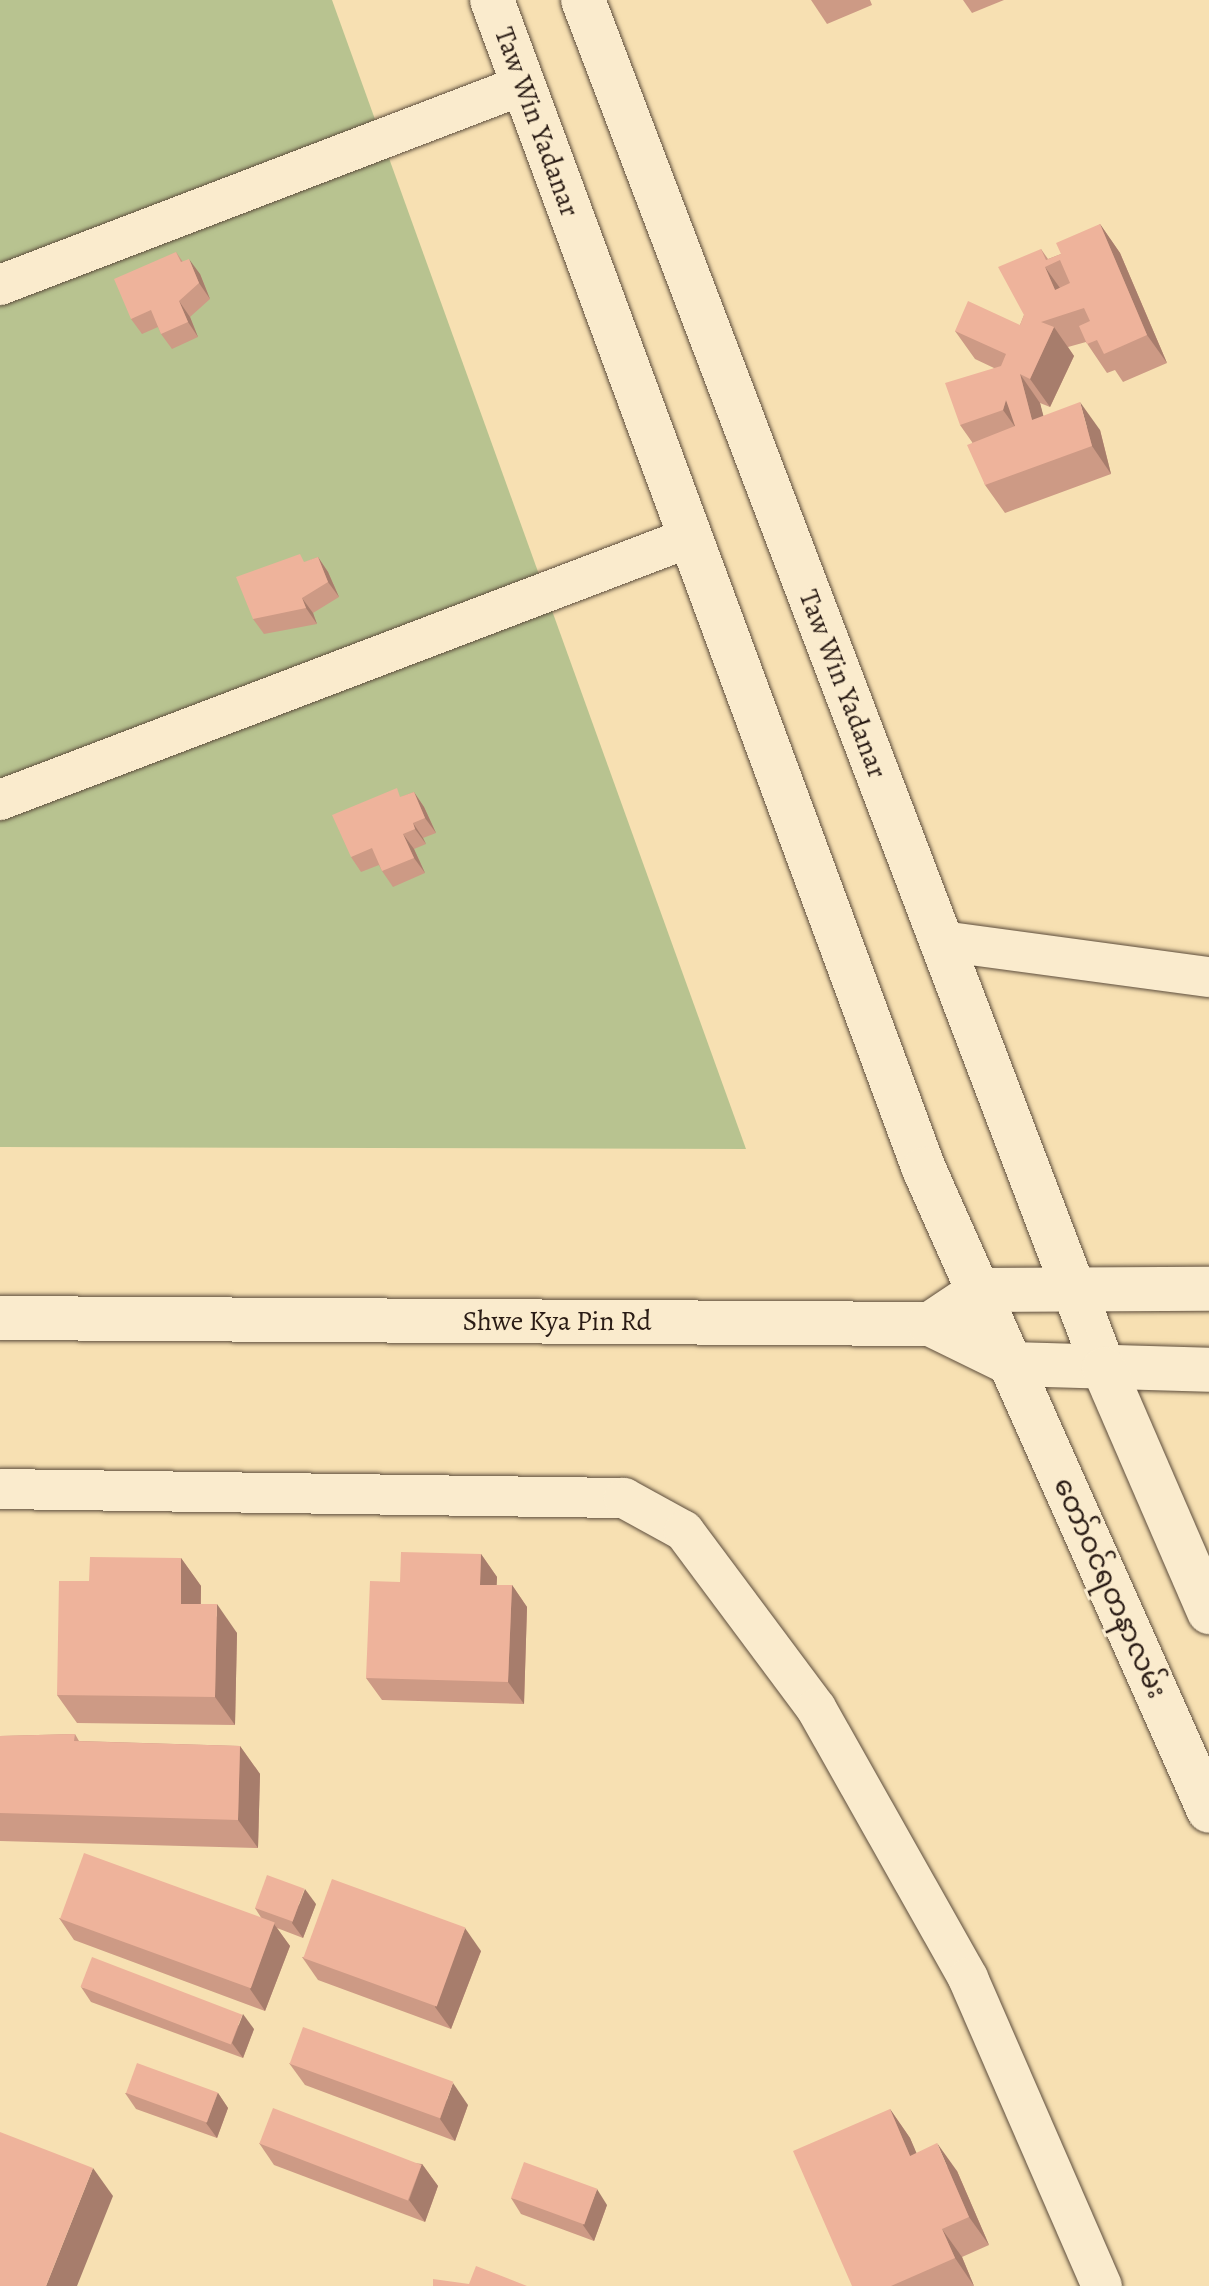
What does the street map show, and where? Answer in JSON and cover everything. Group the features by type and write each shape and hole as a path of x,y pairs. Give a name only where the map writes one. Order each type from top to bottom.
{"main road":[{"name":"Taw Win Yadanar","path":"492,0 924,1169 1012,1364"},
{"name":"Taw Win Yadanar","path":"583,0 1104,1369"},
{"path":"930,1324 981,1290 1209,1289"},
{"name":"Shwe Kya Pin Rd","path":"0,1318 930,1324 1012,1364 1209,1370"},
{"name":"တော်ဝင်ရတနာလမ်း","path":"1012,1364 1209,1811"},
{"path":"1104,1369 1209,1612"}],"street":[{"path":"0,285 523,85"},
{"path":"0,800 691,537"},
{"path":"942,941 1209,977"},
{"path":"0,1489 624,1498 684,1531 816,1708 968,1978 1102,2286"}],"green space":[{"path":"0,0 332,0 746,1149 0,1147"}],"building":[{"path":"1100,224 1147,335 1104,354 1097,340 1087,344 1079,326 1090,321 1084,308 1041,322 1054,327 1030,379 1020,374 1032,420 1080,402 1092,446 985,485 967,445 1015,426 1006,400 1003,410 960,425 945,383 1001,366 1006,354 955,331 968,301 1020,325 1024,315 998,267 1041,249 1046,260 1061,254 1056,243","holes":["1060,260 1070,283 1055,290 1045,267"]},
{"path":"176,252 181,262 189,259 199,283 179,301 188,322 161,334 151,310 131,319 114,279"},
{"path":"300,554 304,562 318,557 328,582 302,598 306,608 253,619 236,577"},
{"path":"397,788 400,797 414,792 425,818 413,823 415,829 403,834 414,858 382,871 372,848 351,857 332,815"},
{"path":"401,1552 481,1554 480,1585 512,1585 508,1682 366,1678 370,1581 400,1582"},
{"path":"90,1557 181,1558 181,1604 217,1604 215,1697 57,1695 59,1581 89,1581"},
{"path":"75,1734 74,1741 240,1746 238,1820 0,1813 0,1736"},
{"path":"84,1853 275,1922 251,1988 60,1919"},
{"path":"267,1875 305,1889 293,1922 255,1908"},
{"path":"332,1879 465,1928 437,2007 303,1958"},
{"path":"92,1957 242,2015 231,2045 81,1987"},
{"path":"303,2027 453,2082 440,2118 290,2064"},
{"path":"137,2063 218,2092 207,2122 126,2093"},
{"path":"273,2108 421,2165 408,2200 259,2143"},
{"path":"890,2109 910,2156 937,2143 969,2217 942,2229 955,2258 891,2286 852,2286 793,2151"},
{"path":"0,2132 93,2168 46,2286 0,2286"},
{"path":"524,2162 597,2189 584,2224 511,2198"},
{"path":"476,2266 527,2286 433,2286 433,2279 469,2284"}]}
